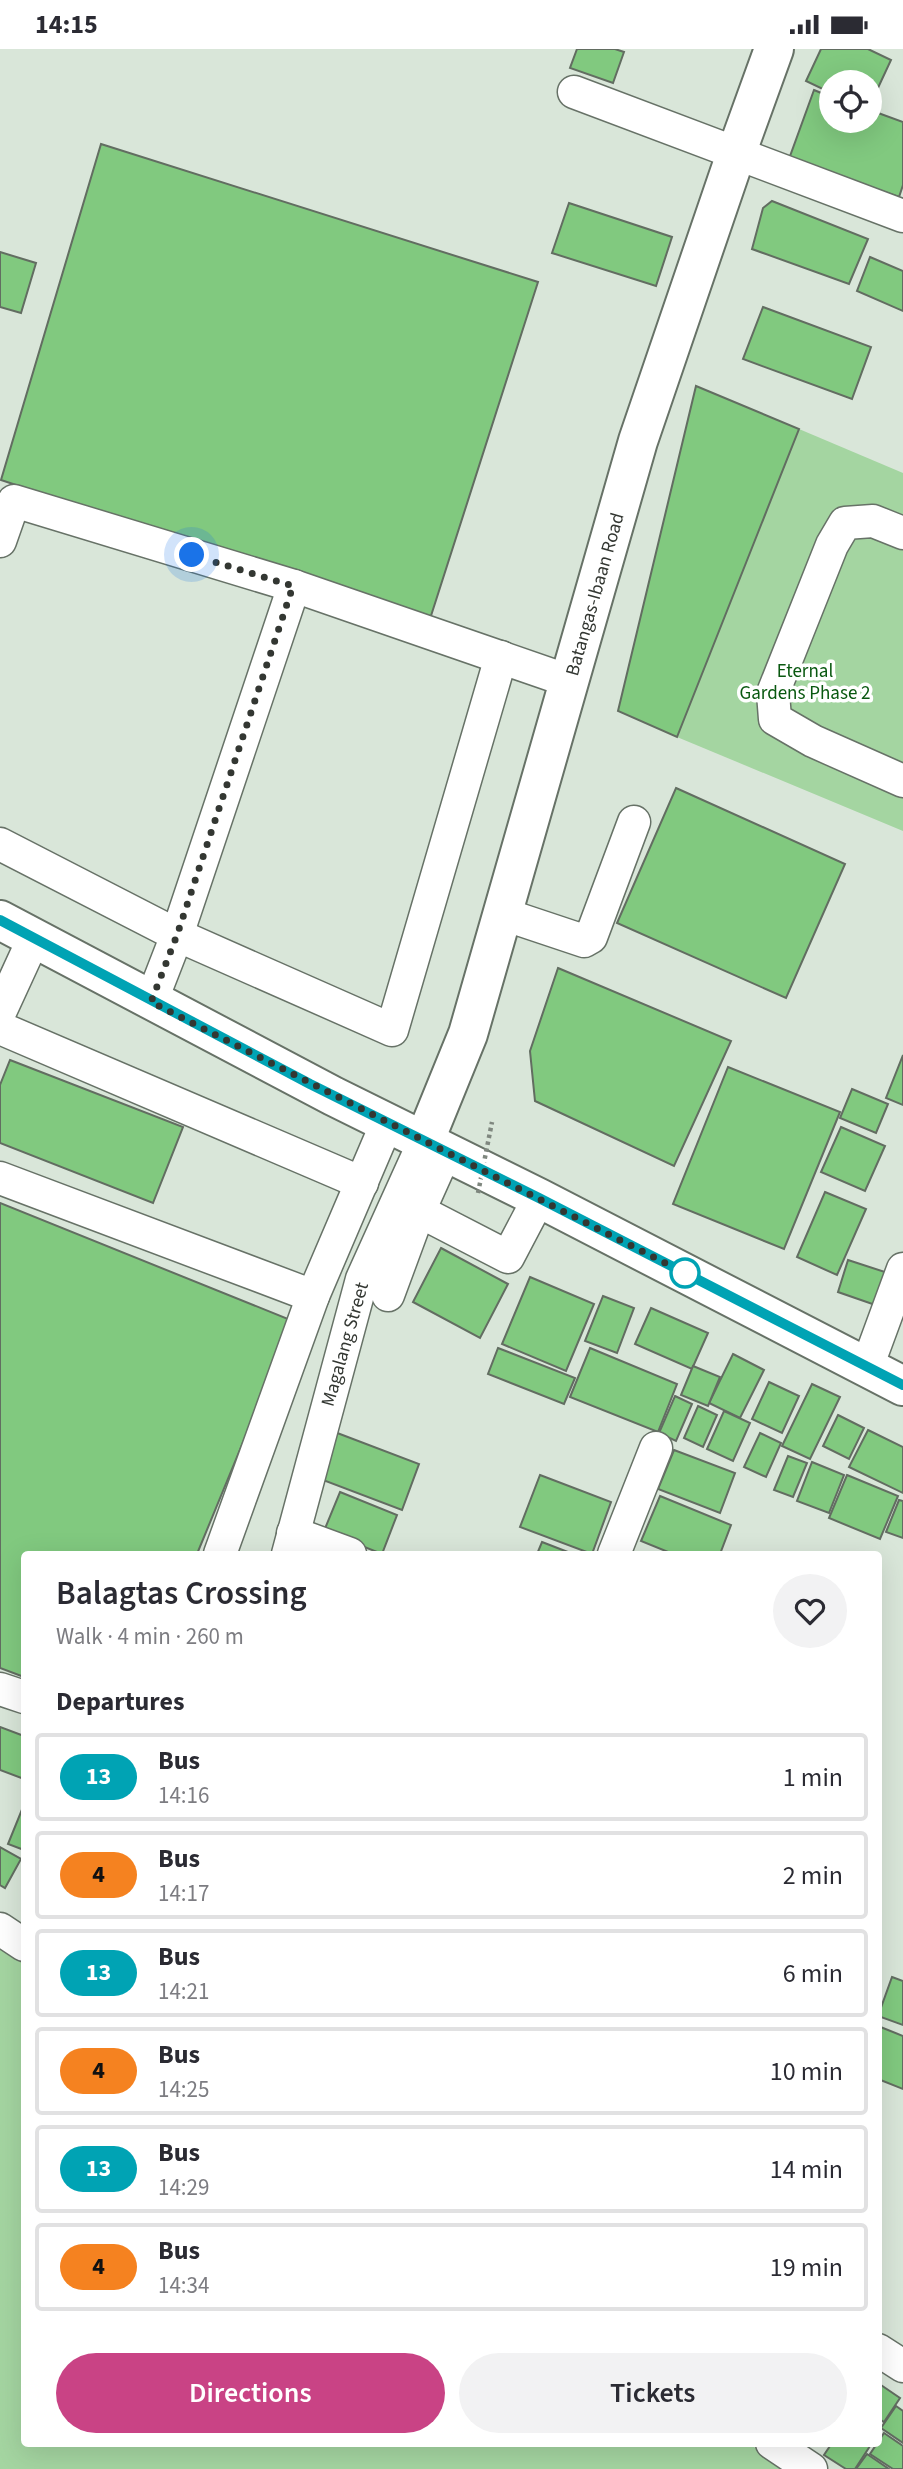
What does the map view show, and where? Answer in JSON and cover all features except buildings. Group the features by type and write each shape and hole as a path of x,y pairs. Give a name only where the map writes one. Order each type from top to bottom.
{"main road":[{"name":"Batangas-Ibaan Road","path":"434,1147 638,441 774,49"},
{"path":"0,920 151,1002 903,1385"}],"street":[{"path":"574,92 903,216"},
{"path":"0,541 15,501 293,586 569,681"},
{"path":"903,533 873,521 845,523 832,545 773,693 775,719 813,741 903,781"},
{"path":"151,1002 177,935 293,586"},
{"path":"0,844 177,935 392,1030 501,657"},
{"path":"503,914 584,941 591,937 634,822"},
{"path":"0,1012 34,937"},
{"path":"0,1028 362,1183"},
{"path":"221,1551 313,1296 387,1123"},
{"path":"388,1295 419,1211 434,1147"},
{"name":"Magalang Street","path":"290,1543 362,1279 434,1147"},
{"path":"0,1178 313,1296"},
{"path":"419,1211 508,1257 539,1198"},
{"path":"867,1367 903,1269"},
{"path":"615,1551 656,1448"},
{"path":"290,1543 334,1551"},
{"path":"0,1689 21,1696"},
{"path":"0,1929 21,1943"},
{"path":"882,2353 903,2366"},
{"path":"778,2447 811,2469"}],"path":[{"path":"478,1193 492,1122"}],"green space":[{"name":"Eternal Gardens Phase 2","path":"799,429 903,473 903,831 677,737"},
{"path":"0,1945 21,1960 21,2447 754,2447 787,2469 0,2469"}],"bus line":[{"name":"13","path":"0,920 310,1084 903,1385"}],"route":[{"path":"192,555 293,586 177,935 151,1002 685,1273"}]}
